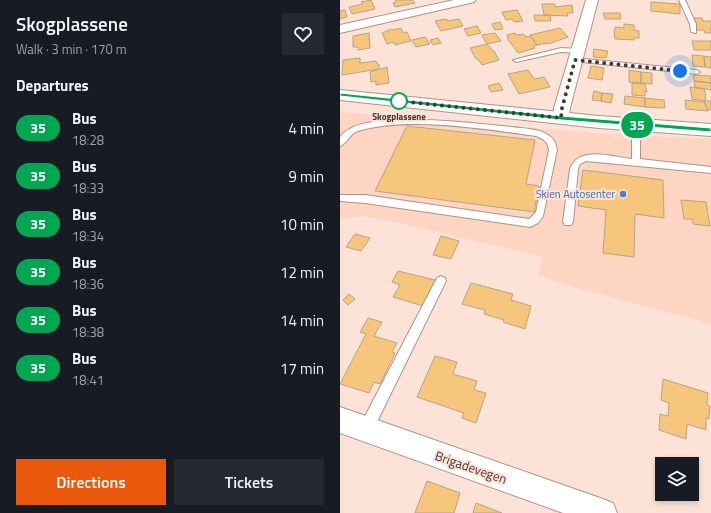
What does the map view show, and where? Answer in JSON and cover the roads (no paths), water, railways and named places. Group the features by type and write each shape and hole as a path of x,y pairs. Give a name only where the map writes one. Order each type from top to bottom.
{"main road":[{"path":"340,95 561,118 711,130"}],"street":[{"path":"340,29 470,0"},
{"path":"561,118 562,108 592,0"},
{"name":"Brigadevegen","path":"340,420 603,513"}],"lane":[{"path":"682,0 694,32"},
{"path":"516,60 561,50 576,55 697,72"},
{"path":"340,143 351,131 358,128 396,122 425,122 537,133 549,139 553,144 553,150 540,213 530,224 365,199 340,198"},
{"path":"636,125 636,161"},
{"path":"568,222 574,169 579,160 589,157 711,170"},
{"path":"366,429 441,281"}],"place":[{"name":"Skogplassene","path":"399,101"},
{"name":"Skien Autosenter","path":"623,194"}]}
